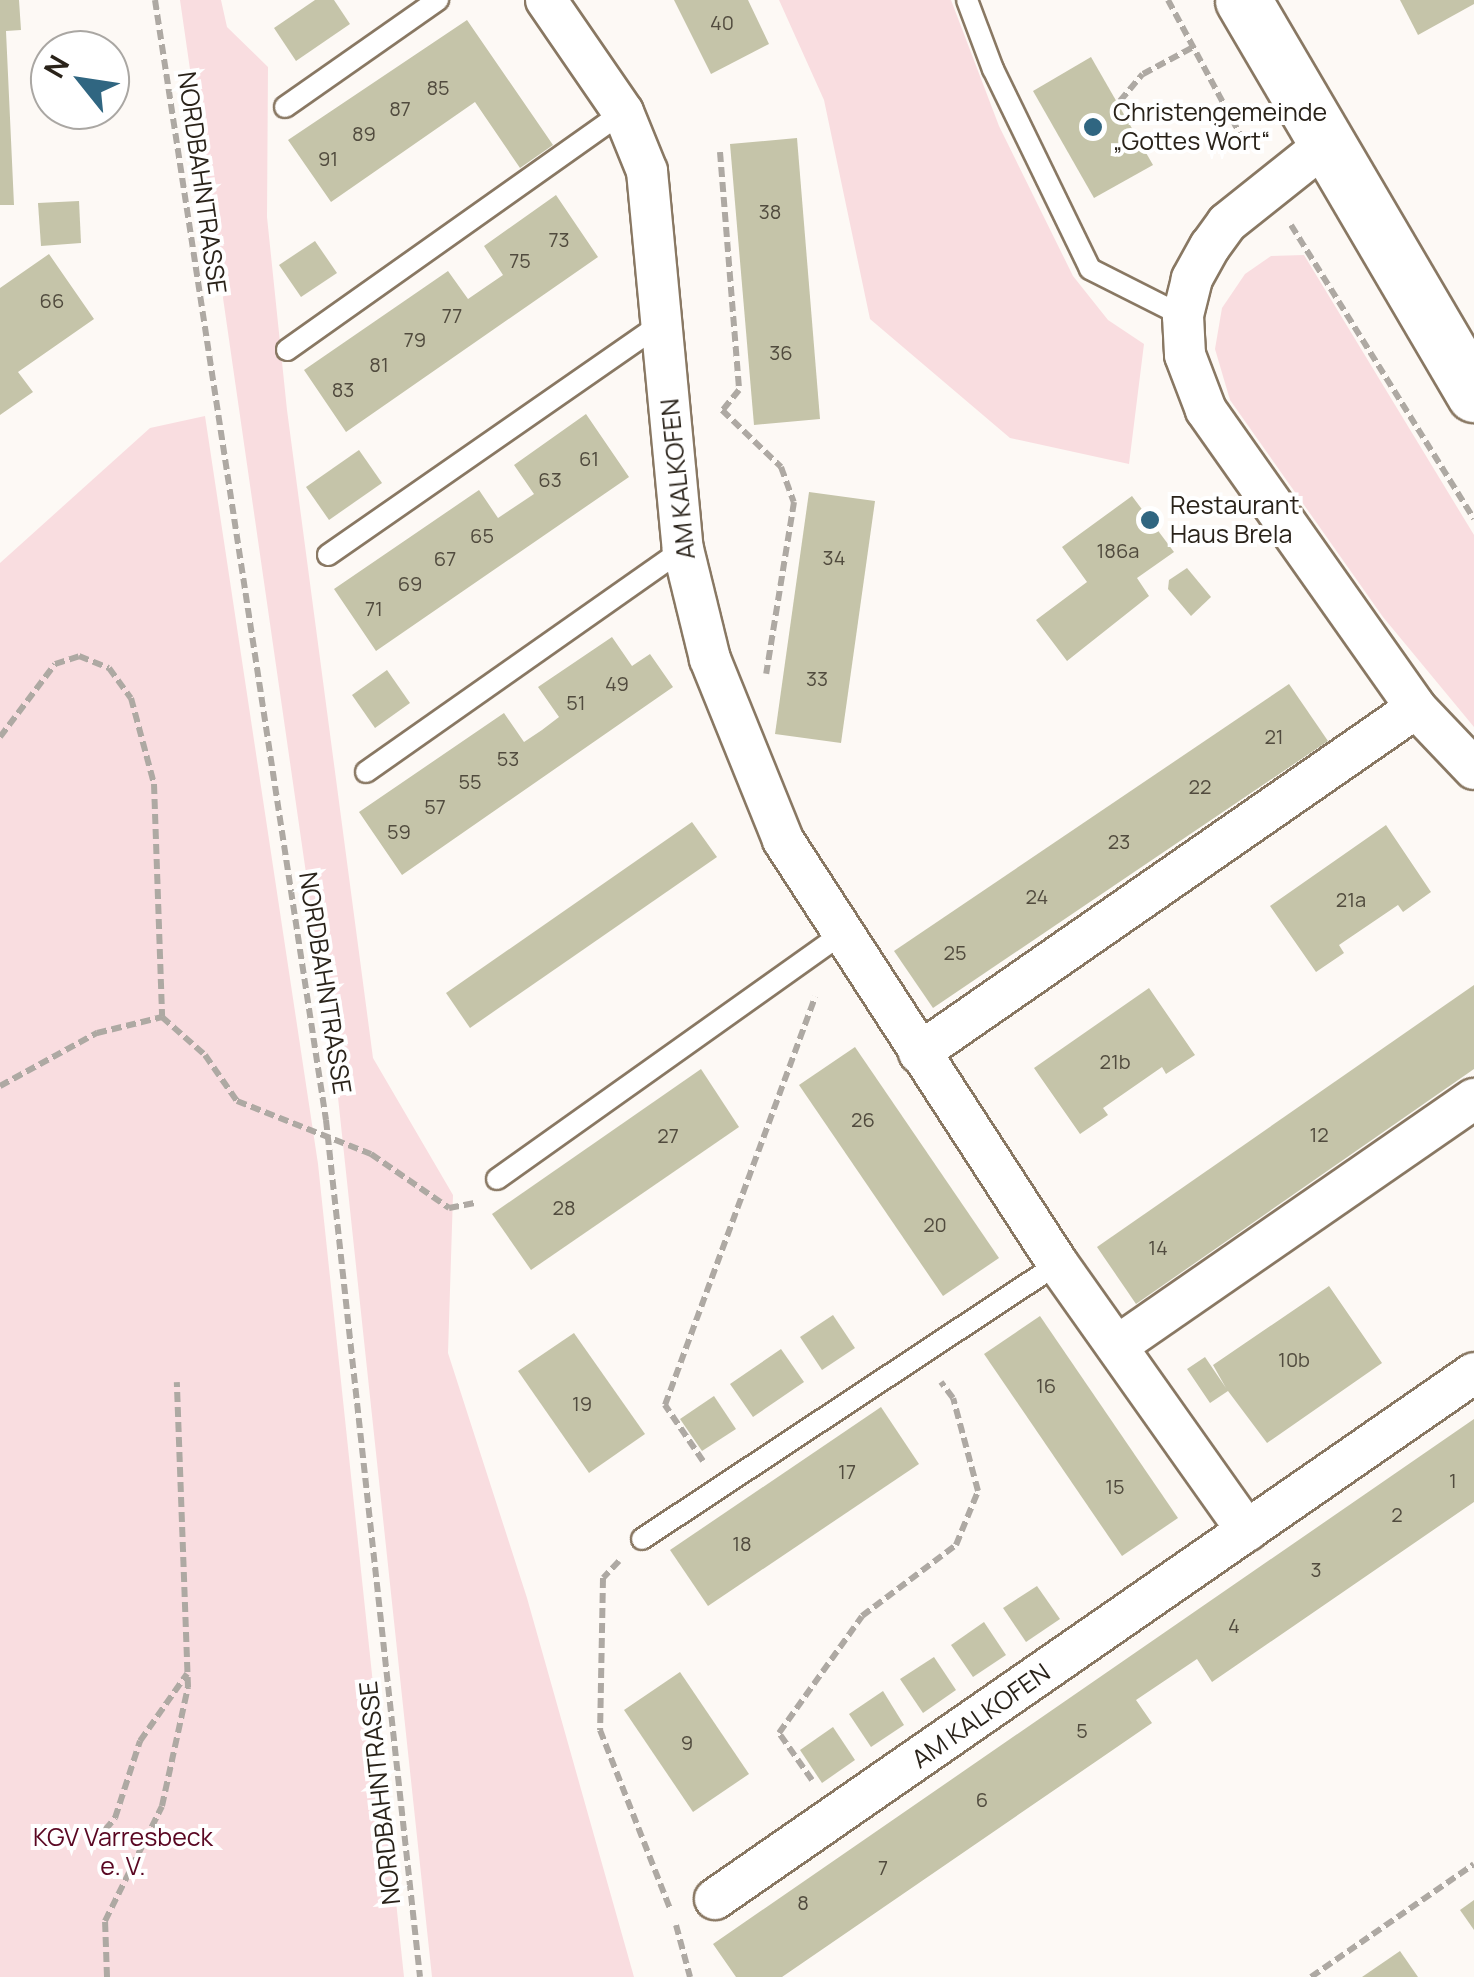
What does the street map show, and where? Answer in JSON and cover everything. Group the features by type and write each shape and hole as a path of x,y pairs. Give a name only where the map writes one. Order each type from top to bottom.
{"street":[{"name":"AM KALKOFEN","path":"546,0 623,112 647,171 683,549 710,659 750,769 782,840 1058,1264 1247,1531"},
{"path":"1243,0 1326,144 1460,361"},
{"path":"1326,144 1269,190 1210,246 1192,279 1183,316 1185,355 1206,410 1416,708 1474,770"},
{"path":"919,1053 1416,708"},
{"path":"1117,1346 1474,1099"},
{"name":"AM KALKOFEN","path":"715,1899 1474,1373"}],"lane":[{"path":"286,106 438,0"},
{"path":"967,0 993,68 1090,269 1183,316"},
{"path":"286,350 623,112"},
{"path":"328,556 660,324"},
{"path":"366,772 683,549"},
{"path":"497,1178 842,934"},
{"path":"642,1539 1058,1264"}],"path":[{"name":"NORDBAHNTRASSE","path":"156,0 327,1137 420,1977"},
{"path":"1168,0 1196,46 1269,190 1474,519"},
{"path":"1120,101 1143,74 1196,46"},
{"path":"678,466 739,390 720,152"},
{"path":"722,410 781,467 794,502 763,692"},
{"path":"0,736 55,664 80,656 95,659 123,683 154,784 162,1016 205,1055 237,1101 371,1154 449,1208 474,1203 497,1178"},
{"path":"720,1486 665,1406 788,1061 842,934"},
{"path":"0,1086 97,1033 162,1016"},
{"path":"836,1817 779,1733 862,1616 956,1545 978,1491 952,1398 920,1353"},
{"path":"107,1977 104,1921 162,1806 182,1734 187,1674 176,1382"},
{"path":"642,1539 603,1578 600,1730 677,1926 690,1977"},
{"path":"104,1830 115,1818 140,1741 187,1674"},
{"path":"1311,1977 1474,1864"}],"green space":[{"path":"180,0 221,0 227,27 268,67 267,217 287,410 373,1058 453,1195 448,1353 527,1598 634,1977 432,1977 337,1088"},
{"path":"779,0 951,0 999,126 1073,276 1108,320 1144,344 1129,464 1010,438 870,319 824,100"},
{"path":"1304,255 1474,535 1474,727 1383,617 1230,400 1215,349 1222,308 1245,274 1271,256"},
{"name":"KGV Varresbeck e. V.","path":"205,416 318,1164 404,1977 0,1977 0,563 150,428"}],"building":[{"path":"0,0 19,0 21,30 6,31 14,205 0,205"},
{"path":"315,0 334,0 350,24 296,61 274,28"},
{"path":"674,0 748,0 769,44 711,74"},
{"path":"1400,0 1474,0 1474,4 1418,35"},
{"path":"467,20 553,145 520,168 475,102 331,202 288,140"},
{"name":"Christengemeinde „Gottes Wort“","path":"1091,57 1153,165 1094,198 1033,91"},
{"path":"797,138 820,419 754,425 730,144"},
{"path":"556,195 598,257 346,432 304,370 448,271 468,299 503,275 484,246"},
{"path":"79,201 81,243 41,246 38,203"},
{"path":"315,241 337,273 301,297 279,265"},
{"path":"49,254 94,319 18,372 33,392 0,415 0,288"},
{"path":"586,414 629,477 376,651 334,589 479,490 498,518 534,494 514,465"},
{"path":"359,450 382,483 329,520 306,487"},
{"path":"809,492 875,501 841,743 775,734"},
{"path":"1132,496 1174,552 1137,578 1149,596 1067,661 1036,620 1087,582 1062,547"},
{"path":"1187,568 1211,597 1191,616 1168,589 1169,580"},
{"path":"612,637 632,666 650,654 673,687 402,875 359,812 504,713 524,742 542,730 559,717 538,687"},
{"path":"387,670 410,703 375,728 352,695"},
{"path":"1289,684 1328,741 933,1008 894,951"},
{"path":"692,822 717,857 470,1028 446,993"},
{"path":"1386,825 1431,892 1403,912 1398,905 1339,945 1344,953 1316,972 1270,906"},
{"path":"1474,985 1474,1069 1136,1304 1097,1247"},
{"path":"1149,988 1195,1055 1166,1074 1162,1067 1103,1108 1108,1115 1080,1134 1034,1068"},
{"path":"855,1047 999,1258 943,1296 799,1085"},
{"path":"701,1069 739,1127 531,1270 492,1214"},
{"path":"1329,1286 1382,1363 1267,1443 1228,1391 1210,1403 1187,1369 1205,1357 1226,1388 1213,1365"},
{"path":"833,1315 855,1348 822,1370 800,1337"},
{"path":"1040,1316 1178,1518 1122,1556 984,1354"},
{"path":"574,1333 645,1434 589,1473 518,1371"},
{"path":"781,1349 804,1382 753,1417 730,1384"},
{"path":"714,1396 736,1429 702,1451 680,1419"},
{"path":"881,1407 919,1464 708,1606 670,1550"},
{"path":"1474,1419 1474,1502 1212,1682 1197,1659 1136,1700 1152,1723 782,1977 736,1977 713,1944"},
{"path":"1037,1586 1060,1619 1026,1642 1003,1608"},
{"path":"984,1622 1006,1655 973,1677 951,1645"},
{"path":"934,1657 956,1690 923,1713 900,1679"},
{"path":"680,1672 749,1774 693,1812 624,1710"},
{"path":"883,1691 904,1725 871,1747 849,1714"},
{"path":"833,1727 855,1760 822,1783 800,1750"},
{"path":"1474,1900 1474,1930 1460,1910"},
{"path":"1400,1951 1418,1977 1362,1977"}],"place":[{"name":"Christengemeinde „Gottes Wort“","path":"1093,127"},
{"name":"Restaurant Haus Brela","path":"1150,520"}]}
